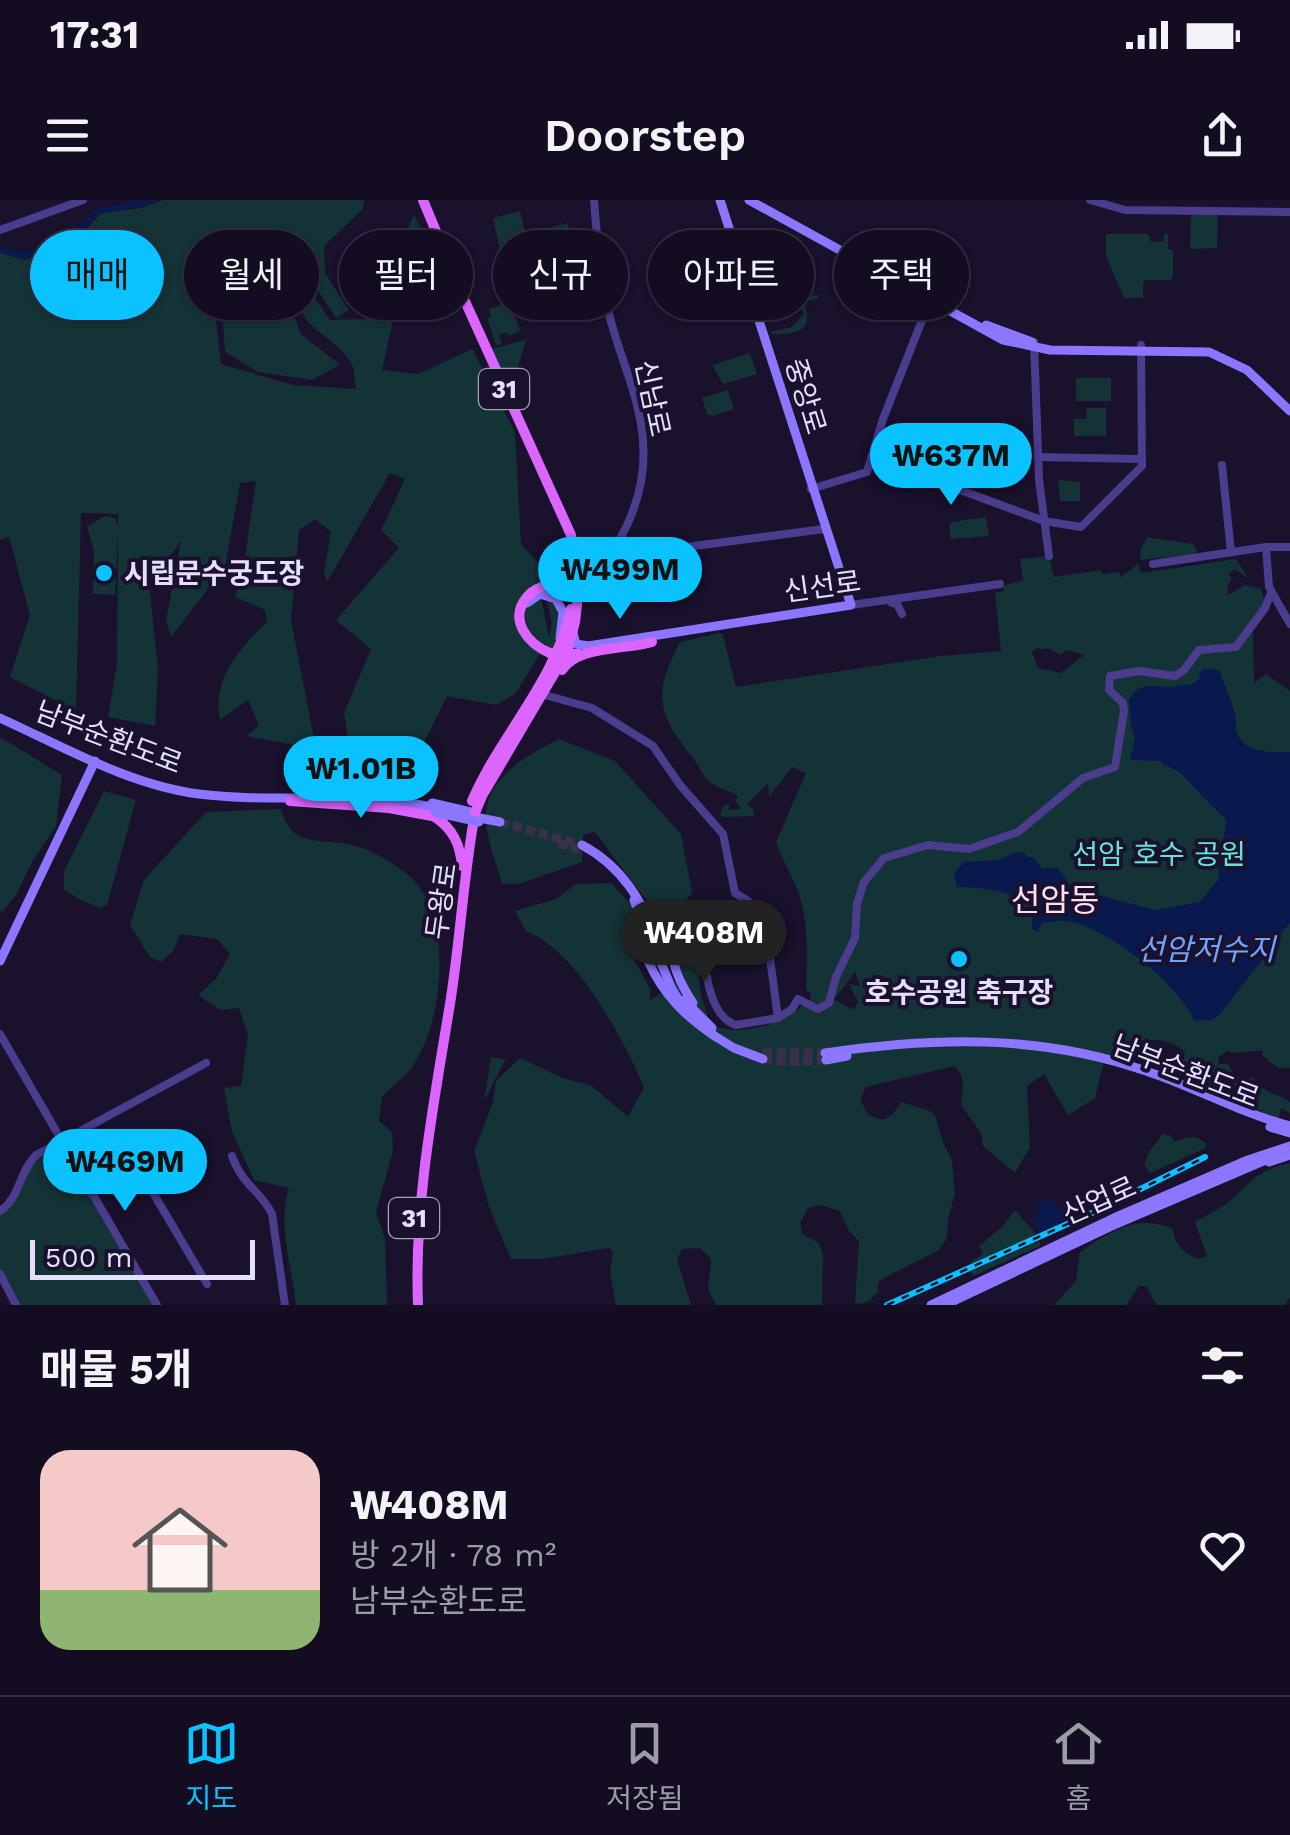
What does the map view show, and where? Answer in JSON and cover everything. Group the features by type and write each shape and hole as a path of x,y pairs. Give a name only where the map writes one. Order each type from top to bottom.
{"main road":[{"path":"420,200 572,561 567,574 534,592 520,612 520,625 526,637 561,656 652,640"},
{"name":"두왕로","path":"416,1305 423,1172 450,1008 478,787 567,652 579,587 571,536 420,200"},
{"name":"중앙로","path":"720,200 851,607"},
{"path":"749,200 834,245"},
{"path":"760,200 834,242"},
{"path":"969,320 997,337 1031,345 1202,350 1247,370 1290,411"},
{"path":"1142,348 1187,344 1222,350 1250,366 1286,397"},
{"name":"두왕로","path":"416,1305 415,1198 448,988 462,866 485,790 540,694 572,600 572,561"},
{"path":"540,594 561,605 554,649 532,640 525,630 522,614 530,599 540,594"},
{"name":"신선로","path":"573,630 580,646 652,640 851,607"},
{"path":"554,677 572,658 652,640"},
{"name":"남부순환도로","path":"0,720 169,793 208,798 290,799 376,794 449,813"},
{"path":"0,960 94,763"},
{"path":"449,813 478,787"},
{"path":"290,799 449,813 499,825"},
{"path":"434,812 474,819"},
{"path":"434,812 456,838 462,866"},
{"path":"676,937 663,933 645,902 620,874 580,848 608,869 634,900 685,1001 714,1033"},
{"path":"620,874 638,898 657,950"},
{"path":"701,922 657,950 648,961 668,998 714,1033 763,1055"},
{"path":"676,937 671,949 681,979 714,1033"},
{"name":"남부순환도로","path":"826,1056 903,1043 976,1040 1067,1050 1144,1072 1288,1128"},
{"name":"남부순환도로","path":"1174,1083 1270,1126 1288,1128"},
{"name":"산업로","path":"945,1305 1205,1185 1290,1151"},
{"name":"산업로","path":"931,1305 1248,1160 1290,1151"}],"street":[{"path":"50,200 56,211"},
{"path":"0,230 83,200"},
{"name":"신남로","path":"579,587 618,545 632,519 640,476 642,424 610,315 594,200"},
{"path":"1090,200 1125,210 1290,212"},
{"path":"812,489 867,472 922,320"},
{"path":"1031,345 1036,480 1049,556"},
{"path":"871,457 1042,520 1081,527 1140,469 1142,348"},
{"path":"1034,454 1141,460"},
{"path":"1034,454 1042,520"},
{"path":"1223,465 1232,552"},
{"path":"618,545 641,553 824,529"},
{"path":"1266,547 1271,592 1290,624"},
{"path":"1153,564 1290,547"},
{"name":"신선로","path":"851,607 1000,584"},
{"path":"701,922 712,1002 728,1023 739,1025 778,1018 792,1009 798,999 818,1008 829,1004 836,978 855,938 864,882 884,858 932,844 969,850 1018,832 1083,778 1115,767 1124,711 1123,703 1110,693 1110,676 1139,671 1175,676 1199,650 1236,647 1265,608 1271,592"},
{"name":"신선로","path":"896,601 902,614"},
{"path":"540,694 592,708 653,746 680,785 723,834 735,893 748,900 766,929 778,1018"},
{"path":"0,1034 156,1305"},
{"path":"0,1211 14,1198 28,1163 206,1063"},
{"path":"232,1156 239,1175 266,1202 272,1214 285,1305"},
{"path":"92,1192 139,1169 207,1284"},
{"path":"0,1274 16,1305"}],"green space":[{"path":"163,200 364,200 363,209 324,246 325,273 339,295 339,316 336,318 319,292 319,230 184,230 184,320 216,320 221,364 293,385 356,389 353,367 345,354 307,320 319,320 319,304 330,320 393,320 382,370 419,374 472,349 515,432 521,544 553,579 531,591 517,625 525,642 541,652 515,694 496,705 447,696 411,769 348,737 344,713 371,649 336,620 399,548 381,530 405,479 390,473 327,582 324,573 331,532 315,519 299,530 291,620 316,749 246,736 259,726 248,700 220,720 218,706 224,678 247,642 267,622 265,610 235,597 256,481 240,483 225,567 171,637 166,620 181,541 149,584 158,670 155,726 108,717 117,664 118,529 115,595 93,594 94,551 87,526 105,516 115,518 118,526 118,514 81,513 76,711 10,677 30,615 9,537 0,540 0,252 24,260 30,258 30,320 164,320 164,230 86,230 101,213 141,208"},
{"path":"1191,210 1218,210 1217,248 1190,249"},
{"path":"520,211 525,230 496,230 493,218"},
{"path":"414,215 422,230 407,230"},
{"path":"568,223 569,230 540,230"},
{"path":"1106,234 1148,234 1151,242 1163,242 1164,234 1168,234 1168,249 1173,250 1171,280 1146,280 1143,298 1124,298 1106,256"},
{"path":"493,308 493,320 516,320 520,331 499,335 502,344 496,345 487,318 491,317 489,309"},
{"path":"223,320 296,320 300,333 340,365 312,380 258,372 225,352"},
{"path":"798,320 807,320 801,329 789,333 770,332 792,327"},
{"path":"526,340 518,367 498,376 487,350"},
{"path":"750,353 757,374 723,384 712,365"},
{"path":"1076,378 1111,378 1111,401 1076,401"},
{"path":"728,390 734,409 713,416 707,414 702,398"},
{"path":"1087,408 1106,408 1106,436 1074,436 1074,419 1086,419"},
{"path":"1058,480 1080,482 1080,501 1060,501"},
{"path":"986,517 989,536 951,539 951,522"},
{"path":"1147,537 1193,544 1196,554 1141,560 1140,551"},
{"name":"선암 호수 공원","path":"1049,556 1054,577 1101,570 1102,574 1119,572 1121,577 1138,564 1141,573 1236,559 1249,579 1235,569 1228,575 1232,578 1228,595 1245,585 1261,589 1268,601 1253,625 1254,683 1266,674 1290,691 1290,1068 1278,1068 1262,1055 1263,1051 1227,1051 1219,1057 1218,1064 1228,1064 1238,1076 1253,1078 1267,1091 1290,1102 1290,1113 1281,1108 1279,1118 1268,1116 1231,1094 1204,1084 1191,1065 1183,1063 1185,1052 1174,1044 1143,1042 1103,1065 1095,1098 1068,1115 1044,1074 1027,1086 1030,1147 1015,1173 983,1146 981,1133 961,1105 962,1079 954,1066 866,1087 860,1099 868,1115 883,1120 901,1102 930,1111 936,1117 952,1160 955,1193 947,1237 939,1250 882,1279 878,1292 859,1304 855,1302 859,1241 849,1231 840,1211 821,1205 808,1208 800,1223 802,1234 819,1243 823,1255 822,1305 716,1305 708,1290 711,1259 700,1248 682,1249 677,1260 691,1305 616,1305 610,1272 613,1252 609,1248 542,1259 511,1259 489,1207 474,1151 493,1102 496,1081 520,1058 563,1078 592,1086 628,1117 644,1087 611,1021 580,976 545,942 526,931 515,911 556,899 576,884 611,883 636,910 650,905 595,832 583,835 582,862 519,884 502,884 486,823 491,794 499,782 520,761 559,739 615,761 681,834 692,893 668,919 634,923 636,940 632,955 650,989 650,1000 672,983 685,979 674,953 680,937 694,934 701,995 716,1027 739,1030 762,1026 803,1005 825,1009 835,1000 854,1010 858,1002 849,984 860,986 855,972 836,997 823,1005 810,1002 802,906 776,842 806,773 792,767 769,797 768,783 747,804 754,810 754,816 720,815 723,806 729,804 729,810 741,809 736,801 738,796 707,780 671,727 662,702 665,675 680,642 720,633 736,687 940,656 1001,651 995,593 1023,580 1020,559","holes":["1045,647 1061,655 1066,650 1084,655 1061,673 1038,668 1032,652"]},
{"path":"546,596 559,604 559,637 554,649 534,636 525,617 528,601 541,597 549,638 552,623"},
{"path":"0,737 62,775 56,826 3,911 0,911"},
{"path":"104,791 136,800 107,905 100,908 64,889 64,871"},
{"path":"281,809 286,823 302,837 362,848 403,871 420,888 438,937 440,967 431,1025 410,1070 382,1097 379,1121 392,1132 393,1151 376,1212 385,1239 387,1305 296,1305 284,1217 289,1188 254,1180 232,1132 224,1088 241,1086 248,1036 239,1008 220,1010 198,995 216,979 230,954 217,939 180,934 174,950 161,962 150,957 130,925 144,880 206,812"},
{"path":"491,1057 505,1060 484,1101"},
{"path":"1163,1134 1171,1136 1174,1142 1195,1138 1206,1148 1150,1173 1144,1165"},
{"path":"62,1141 157,1305 16,1305 0,1274 0,1211 7,1207 28,1163"},
{"path":"1290,1163 1290,1297 1285,1305 1157,1305 1146,1286 1139,1286 1126,1305 1054,1305 1076,1281 1080,1252 1124,1227 1147,1223 1173,1229 1185,1251 1199,1259 1207,1256 1195,1222 1226,1204 1263,1173"},
{"path":"1015,1210 1037,1235 971,1264 983,1254 979,1246"},
{"path":"1040,1241 1040,1246 973,1276 971,1271"}],"water":[{"name":"선암저수지","path":"1205,668 1219,670 1236,716 1236,730 1244,743 1266,752 1290,752 1290,923 1275,940 1275,948 1220,1014 1212,1020 1194,1021 1159,975 1121,945 1066,921 1042,923 1038,931 1032,929 1032,907 997,891 957,887 954,874 963,862 999,860 1016,852 1033,857 1042,868 1057,868 1073,888 1155,910 1200,902 1219,878 1226,820 1178,771 1161,761 1130,760 1135,738 1129,700 1145,686 1191,685"},
{"path":"1050,1198 1062,1209 1064,1204 1064,1212 1067,1209 1070,1218 1041,1234 1031,1220 1038,1216 1034,1212 1040,1208 1038,1201 1048,1202"}],"waterway":[{"path":"0,250 22,256 67,242 96,212 154,200"}],"tunnel":[{"path":"500,822 582,845"},
{"path":"559,843 579,850"},
{"path":"763,1052 825,1053"},
{"path":"763,1059 826,1060"}],"railway":[{"path":"887,1305 1092,1213 1205,1157"}],"place":[{"name":"시립문수궁도장","path":"104,573"},
{"name":"호수공원 축구장","path":"959,959"}],"district":[{"name":"선암동","path":"1055,900"}]}
